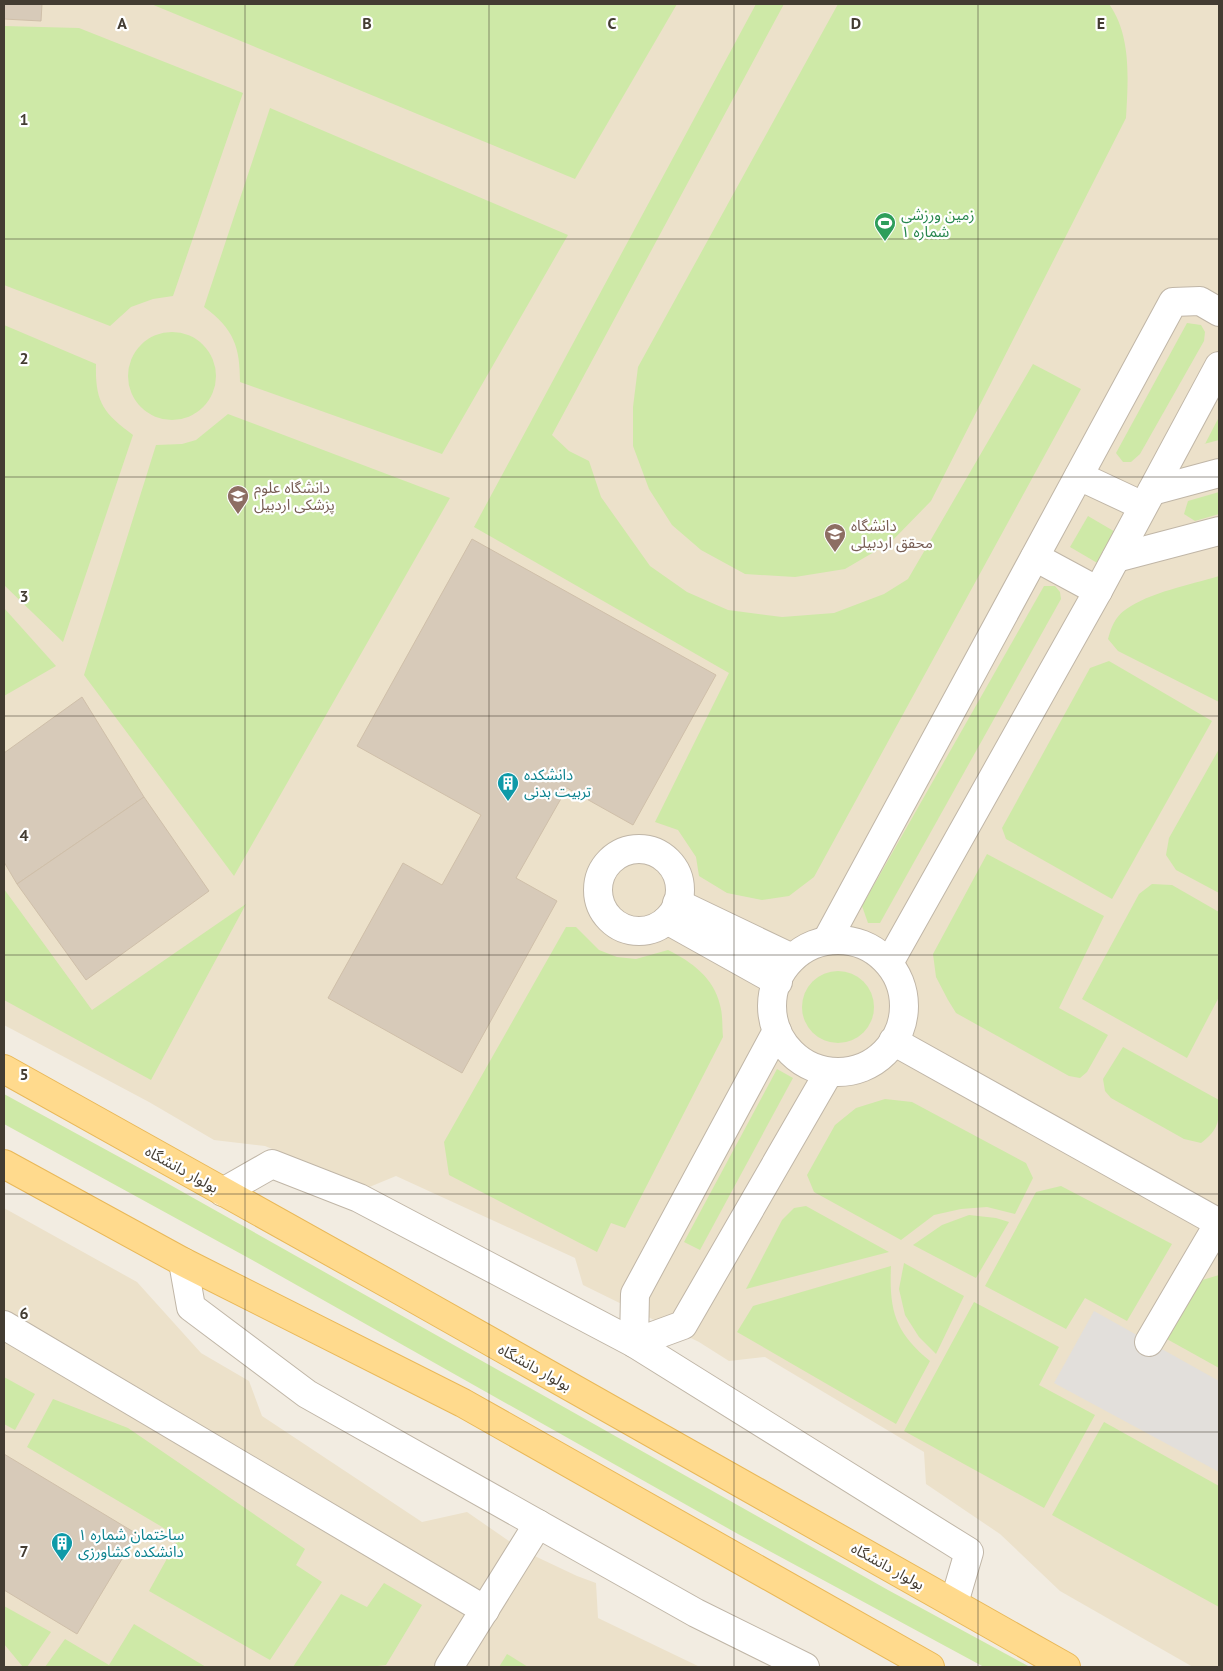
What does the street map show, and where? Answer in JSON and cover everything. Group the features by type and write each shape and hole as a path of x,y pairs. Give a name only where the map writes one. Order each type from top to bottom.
{"main road":[{"name":"بولوار دانشگاه","path":"4,1069 1066,1667"},
{"path":"4,1164 183,1262 463,1403 926,1666"}],"street":[{"path":"827,940 1173,302 1200,301 1219,312"},
{"path":"888,962 1098,591 1219,366"},
{"path":"1079,476 1148,498 1219,473"},
{"path":"1116,558 1219,531"},
{"path":"1035,557 1098,591"},
{"path":"778,982 672,911 792,958"},
{"path":"827,940 850,940 871,948 888,962 900,982 904,1005 901,1027 890,1047 873,1062 851,1071 829,1072 807,1065 790,1051 777,1031 772,1012 774,992 780,974 792,958 808,947 827,940"},
{"path":"634,1343 635,1294 777,1031"},
{"path":"893,1041 1219,1223 1149,1342"},
{"path":"634,1343 683,1325 829,1072"},
{"path":"223,1192 272,1164 359,1198 634,1343 969,1552 954,1603"},
{"path":"183,1262 191,1307 307,1394 696,1613 805,1667"},
{"path":"4,1325 485,1610"},
{"path":"449,1667 538,1524"}],"shaded area":[{"name":"دانشگاه محقق اردبیلی","path":"4,4 1219,4 1219,1667 1193,1667 1060,1591 1000,1534 926,1484 924,1452 765,1357 729,1361 699,1342 583,1285 575,1258 396,1176 367,1188 265,1146 214,1140 149,1102 4,1025"},
{"path":"4,1208 137,1282 201,1353 249,1381 262,1416 422,1522 467,1512 522,1550 596,1583 598,1618 700,1667 4,1667"},
{"path":"1094,1311 1219,1381 1219,1472 1054,1383"}],"green space":[{"path":"151,4 677,4 575,179"},
{"path":"756,4 784,4 552,435 569,451 589,461 601,497 650,566 687,592 728,610 782,617 834,613 884,594 908,579 1033,364 1081,389 814,877 789,896 762,900 727,893 699,876 696,857 678,830 655,822 729,673 474,527"},
{"name":"زمین ورزشی شماره ۱","path":"838,4 1109,4 1122,30 1125,44 1128,74 1126,118 931,501 891,542 845,569 795,577 745,574 701,550 672,525 649,489 633,446 633,407 638,367"},
{"path":"4,26 79,28 243,93 173,296 153,299 131,307 110,326 4,285"},
{"path":"270,108 568,235 442,454 240,382 237,349 229,331 204,307"},
{"path":"1187,323 1201,325 1205,332 1204,341 1140,454 1131,462 1123,462 1116,453"},
{"path":"4,325 96,364 97,388 103,406 114,420 133,435 63,642 4,585"},
{"path":"172,332 189,336 203,345 212,359 216,376 212,393 203,407 189,416 172,420 155,416 141,407 132,393 128,376 132,359 141,345 155,336"},
{"path":"228,414 450,498 234,876 84,675 156,445 182,444 196,440"},
{"path":"1219,417 1219,440 1205,444"},
{"path":"1219,492 1219,514 1195,521 1184,514 1188,501"},
{"path":"1088,516 1117,533 1099,564 1070,547"},
{"path":"1219,576 1219,702 1118,651 1108,639 1116,619 1135,604 1170,590"},
{"path":"1044,586 1055,586 1060,592 1061,599 880,923 868,923 862,906"},
{"path":"4,608 56,666 4,696"},
{"path":"1109,661 1212,721 1112,899 1006,839 1002,828 1090,668"},
{"path":"1219,749 1219,893 1176,870 1166,855 1169,838"},
{"path":"987,854 1104,916 1059,1008 1108,1035 1087,1072 1080,1078 1069,1076 956,1013 936,977 933,954"},
{"path":"1152,884 1172,885 1219,912 1219,997 1187,1058 1082,999 1139,894"},
{"path":"4,889 92,1010 246,904 151,1080 4,1000"},
{"path":"566,927 576,927 599,950 617,957 636,959 668,950 677,955 701,972 713,987 717,995 722,1017 723,1037 625,1228 611,1223 597,1252 449,1175 444,1142"},
{"path":"838,971 858,977 868,987 874,1007 868,1027 858,1037 838,1043 818,1037 808,1027 802,1007 808,987 818,977"},
{"path":"1123,1047 1219,1100 1217,1124 1207,1138 1201,1143 1184,1139 1111,1098 1105,1091 1103,1079"},
{"path":"777,1069 793,1078 700,1250 684,1242"},
{"path":"4,1094 165,1182 888,1590 1030,1667 984,1667 738,1534 254,1261 4,1124"},
{"path":"885,1099 912,1102 1026,1163 1033,1178 1015,1214 987,1207 961,1209 934,1215 901,1240 814,1192 807,1175 835,1125 856,1108"},
{"path":"1061,1186 1172,1244 1127,1321 1085,1298 1066,1329 985,1286 1036,1192"},
{"path":"806,1206 889,1252 746,1289 782,1220 794,1208"},
{"path":"969,1215 996,1218 1009,1222 976,1278 913,1245 942,1225"},
{"path":"904,1263 964,1296 936,1354 919,1337 905,1315 899,1289"},
{"path":"891,1266 891,1296 897,1320 909,1340 930,1361 896,1424 737,1332 753,1306"},
{"path":"1219,1275 1219,1368 1165,1338 1199,1281"},
{"path":"974,1302 1059,1347 1039,1385 1095,1415 1044,1508 904,1431"},
{"path":"4,1377 35,1394 15,1430 4,1424"},
{"path":"53,1399 128,1428 305,1549 296,1565 322,1582 270,1660 149,1591 179,1537 27,1447"},
{"path":"1104,1422 1219,1486 1219,1607 1052,1515"},
{"path":"384,1583 422,1605 386,1665 369,1667 293,1667 341,1594 367,1607"},
{"path":"4,1606 51,1632 27,1667 23,1667 4,1644"},
{"path":"134,1624 206,1667 45,1667 65,1639 109,1665"},
{"path":"507,1654 528,1667 499,1667"}],"building":[{"path":"4,4 42,4 41,21 4,19"},
{"name":"دانشکده تربیت بدنی","path":"472,539 716,675 633,825 567,788 516,878 557,901 462,1073 328,998 403,863 442,885 481,815 357,746"},
{"path":"82,697 144,797 17,884 4,862 4,753"},
{"path":"144,797 209,891 86,980 17,884"},
{"name":"ساختمان شماره ۱ دانشکده کشاورزی","path":"4,1454 137,1534 77,1634 4,1590"}],"place":[{"name":"زمین ورزشی شماره ۱","path":"885,242"},
{"name":"دانشگاه علوم پزشکی اردبیل","path":"238,515"},
{"name":"دانشگاه محقق اردبیلی","path":"835,553"},
{"name":"دانشکده تربیت بدنی","path":"508,802"},
{"name":"ساختمان شماره ۱ دانشکده کشاورزی","path":"62,1562"}]}
